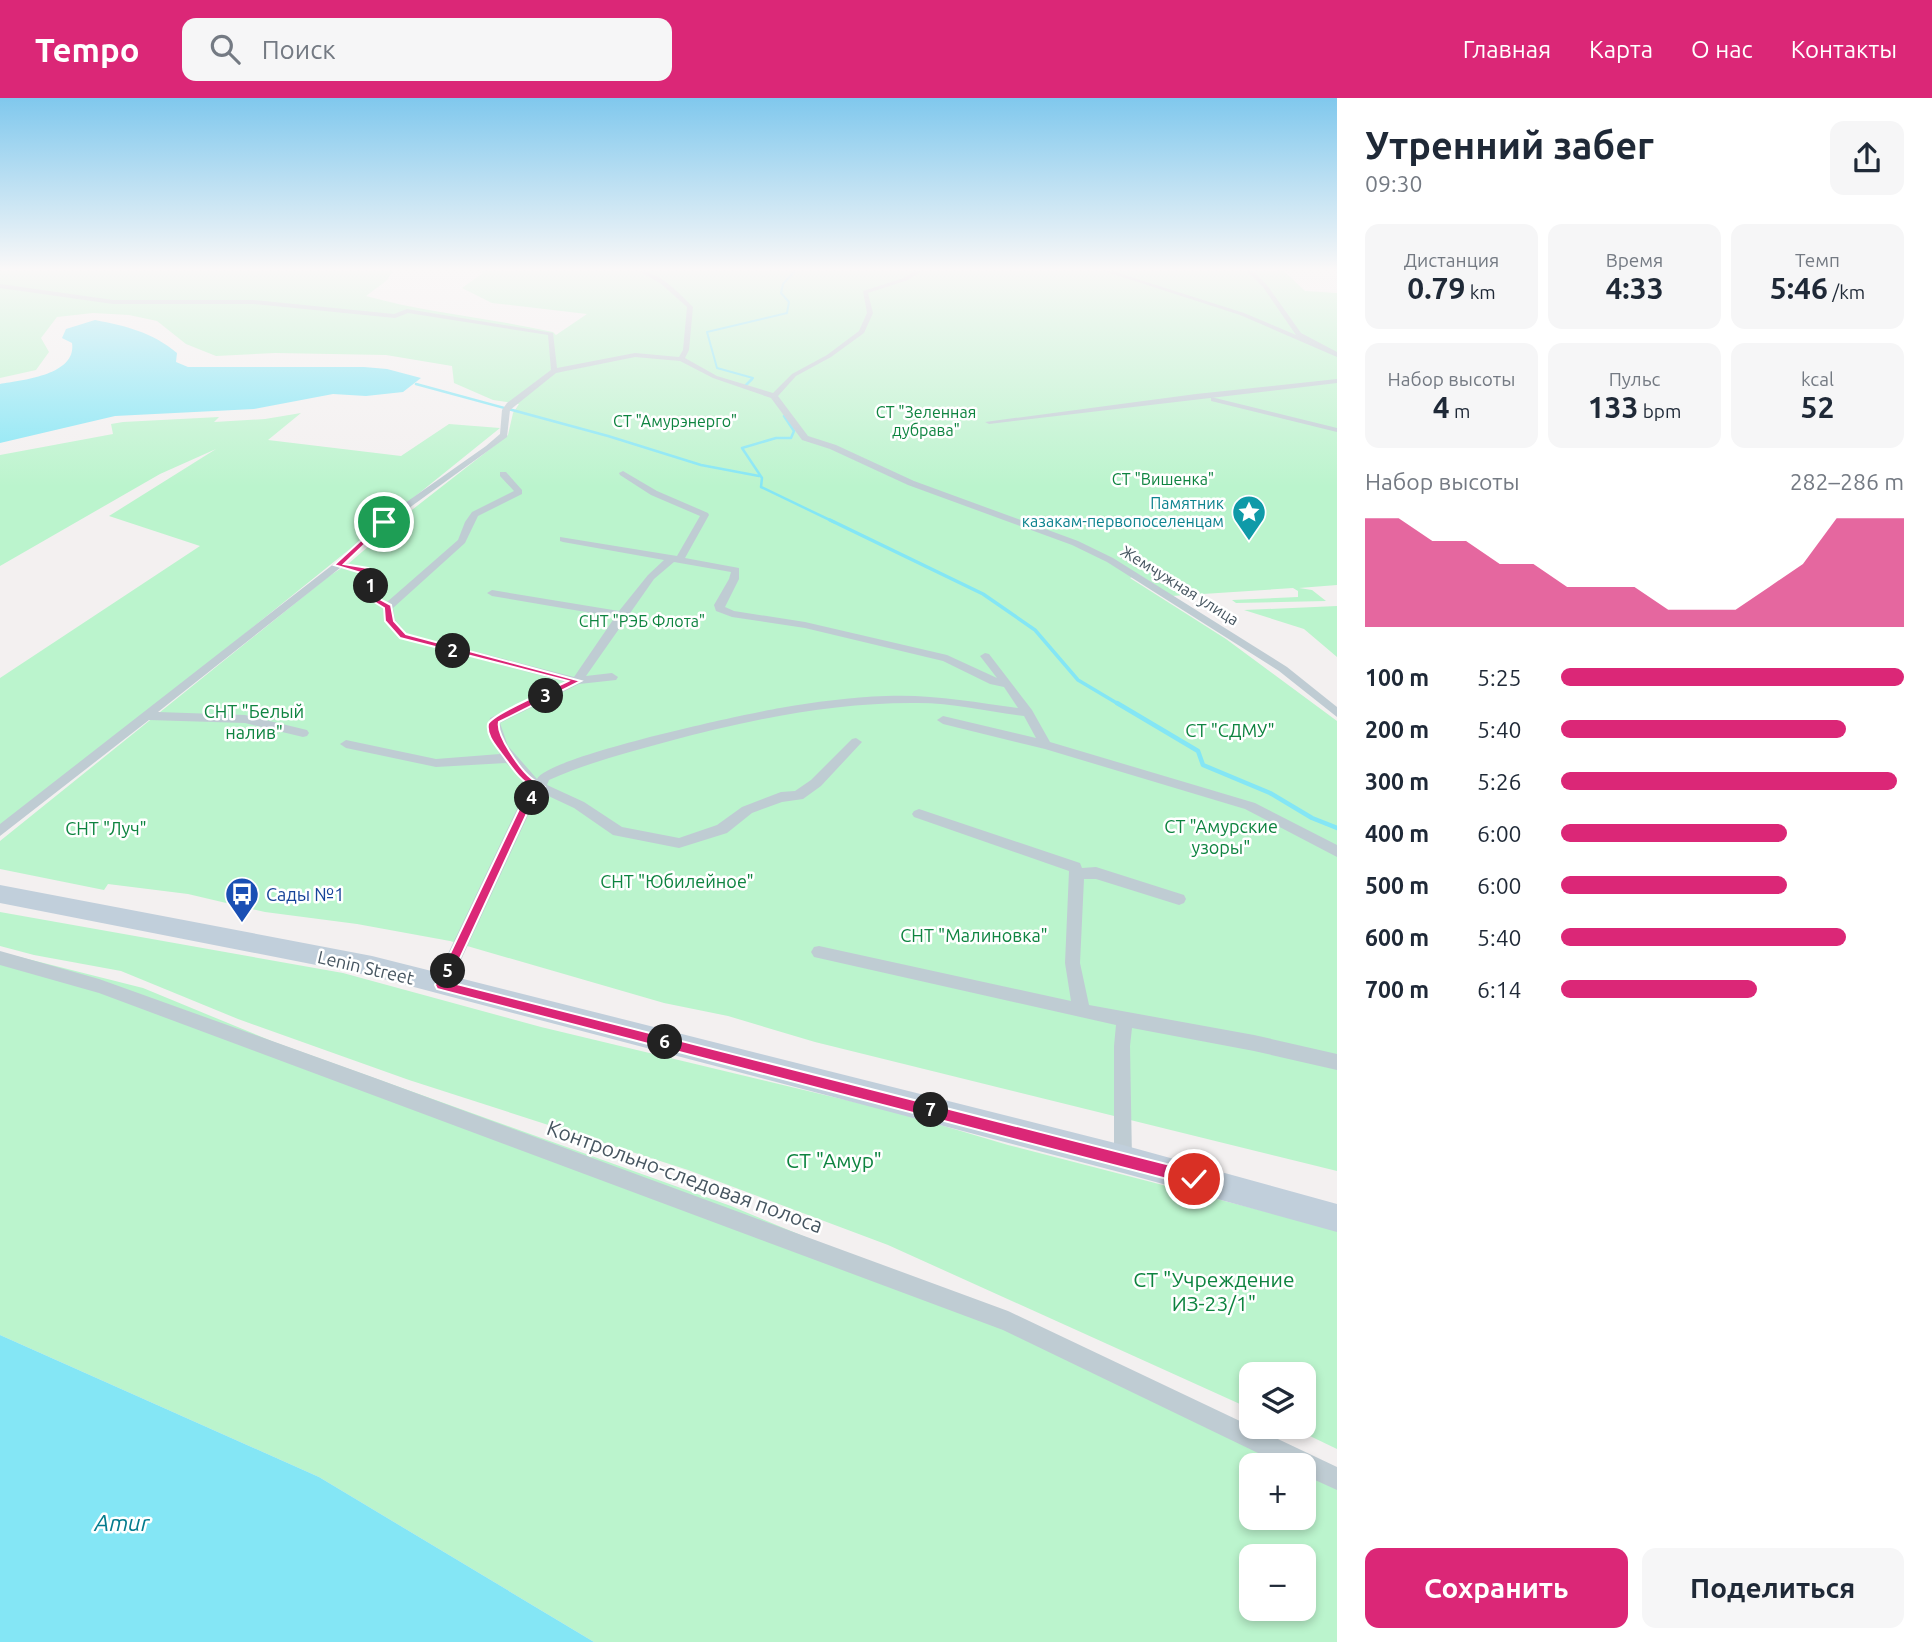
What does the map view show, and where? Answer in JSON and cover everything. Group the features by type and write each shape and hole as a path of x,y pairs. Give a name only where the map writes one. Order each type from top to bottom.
{"street":[{"path":"552,343 554,371"},
{"path":"681,359 687,343"},
{"path":"0,831 338,565 384,522 504,435 507,408 554,371 635,355 681,359 698,370 774,396 794,375 847,343"},
{"path":"1310,343 1337,355"},
{"path":"989,422 1337,381"},
{"name":"Жемчужная улица","path":"774,396 804,438 833,447 911,483 1075,543 1110,560 1283,669 1337,713"},
{"path":"1196,396 1234,401 1337,430"},
{"path":"623,473 666,499 705,515 680,558 671,559 652,578 622,615 577,681 533,703 501,715 494,721 492,728 497,739 527,780 579,805 618,831 679,843 722,829 747,810 770,801 798,796 816,783 856,742"},
{"path":"388,607 462,541 475,514 519,492 503,474"},
{"path":"563,539 736,570 734,579 719,605 720,609 732,614 805,625 947,659 994,681 1008,684"},
{"path":"338,565 372,574 370,597 388,607"},
{"path":"492,593 622,615"},
{"path":"388,607 390,621 403,636 514,667 577,681 612,677"},
{"path":"985,656 1028,713 1046,745"},
{"path":"441,985 525,807 544,777 578,763 693,730 794,707 920,699 1028,713"},
{"path":"146,716 245,719 303,733"},
{"path":"943,720 1046,745 1250,806 1337,852"},
{"path":"346,744 436,762 511,758"},
{"path":"919,814 1075,867 1077,874 1072,960 1074,985 1083,1011"},
{"path":"1077,874 1096,873 1179,900"},
{"name":"Lenin Street","path":"0,894 372,966 1123,1159 1337,1218"},
{"path":"819,952 1083,1011 1254,1043 1337,1062"},
{"name":"Контрольно-следовая полоса","path":"0,958 99,986 191,1019 1008,1321 1337,1479"},
{"path":"1123,1159 1122,1046 1125,1019"}],"green space":[{"path":"0,343 44,343 49,352 36,370 0,378"},
{"path":"1337,343 1337,585 1299,588 1312,590 1326,601 1236,603 1232,600 1298,597 1298,591 1293,588 1172,596 1138,574 1130,578 1226,639 1337,721 1337,1171 815,1042 728,1016 664,1003 450,941 357,924 265,912 188,894 108,884 104,890 0,869 0,841 508,435 513,413 519,404 493,400 454,383 452,366 386,355 275,353 216,356 186,344"},
{"path":"301,413 268,440 401,456 449,424 500,428 0,831 0,678 200,546 109,516 216,449 160,474 0,566 0,455 113,434 111,424 123,422 219,417 214,422 265,419"},
{"path":"1337,606 1337,657 1304,629 1244,610"},
{"path":"0,912 343,973 541,1027 900,1113 1008,1145 1337,1230 1337,1449 1316,1439 1316,1362 1239,1362 1239,1404 888,1245 688,1170 409,1080 238,1019 121,971 0,946"},
{"path":"0,952 143,988 274,1042 731,1206 1063,1344 1239,1424 1239,1439 1271,1439 1302,1453 1239,1453 1239,1530 1316,1530 1316,1459 1337,1469 1337,1642 594,1642 319,1477 0,1335"}],"water":[{"path":"72,343 163,343 177,353 176,362 188,367 364,367 387,369 421,378 403,392 366,396 333,394 254,409 115,416 0,443 0,384 46,374 66,362 71,354"},
{"name":"Amur","path":"0,1335 319,1477 594,1642 0,1642"}],"waterway":[{"path":"710,343 717,368 753,378 744,387"},
{"path":"416,384 608,436 701,465 759,476"},
{"path":"784,416 794,431 791,438 776,438 742,448 762,478 761,487 834,522"},
{"path":"830,520 983,594 1035,630 1078,680 1120,705"},
{"path":"1117,703 1198,751 1203,765 1270,793 1312,818 1337,828"}],"place":[{"name":"Памятник казакам-первопоселенцам","path":"1249,542"},
{"name":"Сады №1","path":"242,924"}],"route":[{"path":"384,522 338,565 372,574 370,597 388,607 390,621 403,636 577,681 568,683 533,703 501,715 494,721 492,728 497,739 527,780 540,787 525,807 441,985 1194,1179"}],"park label":[{"name":"СТ \"Амурэнерго\"","path":"675,421"},
{"name":"СТ \"Зеленная дубрава\"","path":"926,421"},
{"name":"СТ \"Вишенка\"","path":"1163,479"},
{"name":"СНТ \"РЭБ Флота\"","path":"642,621"},
{"name":"СНТ \"Белый налив\"","path":"254,721"},
{"name":"СТ \"СДМУ\"","path":"1230,730"},
{"name":"СНТ \"Луч\"","path":"106,828"},
{"name":"СТ \"Амурские узоры\"","path":"1221,836"},
{"name":"СНТ \"Юбилейное\"","path":"677,881"},
{"name":"СНТ \"Малиновка\"","path":"974,935"},
{"name":"СТ \"Амур\"","path":"834,1160"},
{"name":"СТ \"Учреждение ИЗ-23/1\"","path":"1214,1291"}]}
